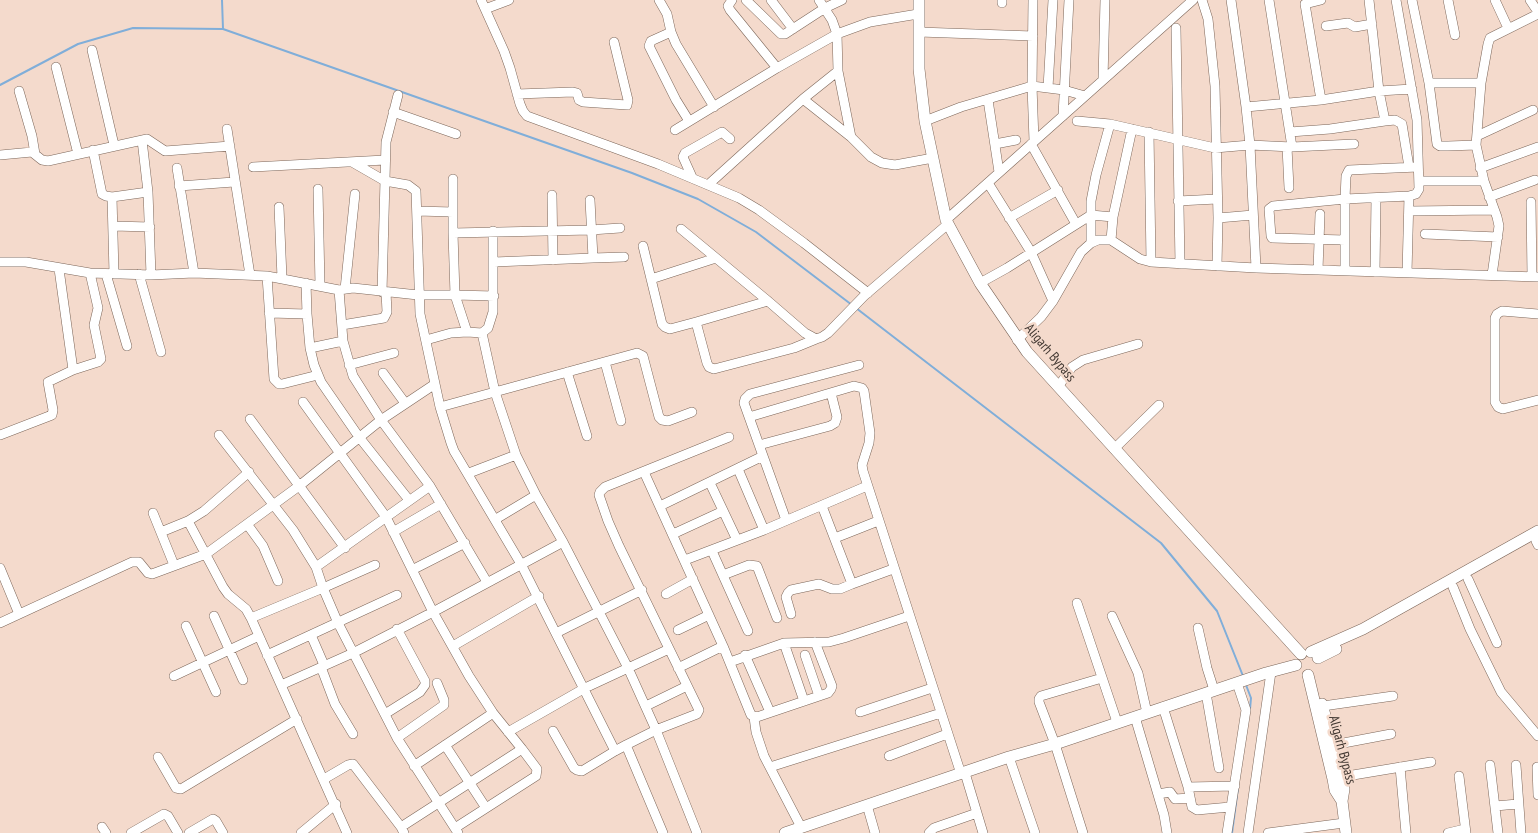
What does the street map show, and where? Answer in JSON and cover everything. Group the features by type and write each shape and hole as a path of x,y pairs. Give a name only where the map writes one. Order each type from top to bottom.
{"main road":[{"name":"Aligarh Bypass","path":"919,0 919,69 925,121 947,222 980,283 1026,352 1306,658 1318,666 1311,673"},
{"path":"1306,658 1538,539"},
{"path":"785,833 1009,757 1055,744 1240,682 1306,658 1366,634 1538,539"},
{"name":"Aligarh Bypass","path":"1306,658 1299,671 1311,673"},
{"name":"Aligarh Bypass","path":"1311,673 1332,779 1335,790 1342,801 1345,828"},
{"path":"1311,673 1323,706 1344,789 1342,801"}],"street":[{"path":"481,0 510,68 522,111 532,118 692,177 739,198 759,210 840,270 866,294"},
{"path":"485,9 509,0"},
{"path":"659,0 667,14 671,32 714,107"},
{"path":"732,0 728,6 730,10 776,68"},
{"path":"746,0 777,32 785,34 825,8 842,0"},
{"path":"771,0 793,29"},
{"path":"819,0 825,8 837,34 838,72 851,137"},
{"path":"1034,0 1032,143 1076,224"},
{"path":"1048,88 1053,0"},
{"path":"1063,116 1069,0"},
{"path":"1103,80 1105,0"},
{"path":"696,322 707,363 714,369 794,348 828,333 866,294 947,222 988,182 1193,0"},
{"path":"1231,0 1250,145 1256,268"},
{"path":"1269,0 1290,132 1289,188"},
{"path":"1321,0 1304,2 1321,100"},
{"path":"1369,0 1379,91 1385,121"},
{"path":"1396,0 1417,120 1414,167"},
{"path":"1412,0 1429,83 1437,144 1448,146 1476,140 1533,110"},
{"path":"1448,0 1456,35"},
{"path":"1495,0 1508,28"},
{"path":"1492,275 1499,226 1480,168 1476,140 1481,83 1488,40 1538,13 1530,0"},
{"path":"1202,1 1208,19 1215,86 1218,199 1217,266"},
{"path":"675,130 776,68 837,34 870,22 918,14"},
{"path":"1326,26 1348,23 1355,27 1372,24"},
{"path":"1176,28 1180,264"},
{"path":"671,32 652,41 649,46 676,100 689,121"},
{"path":"919,32 1033,36"},
{"path":"517,94 573,92 577,93 579,100 583,102 627,105 628,100 614,42"},
{"path":"92,50 114,146"},
{"path":"56,67 78,154"},
{"path":"709,184 803,99 838,72"},
{"path":"1429,83 1481,83"},
{"path":"925,121 961,107 1032,86 1064,90 1085,96"},
{"path":"1246,107 1321,100 1412,88"},
{"path":"19,91 32,136 35,154"},
{"path":"342,325 384,318 386,312 384,292 385,160 388,131 398,95"},
{"path":"803,99 882,163 895,165 933,158"},
{"path":"988,100 999,172"},
{"path":"393,112 456,134"},
{"path":"1290,132 1330,129 1395,120 1402,124 1419,181 1416,194 1273,206 1269,209 1272,238 1345,240"},
{"path":"1077,121 1110,124 1216,148 1250,145 1290,147 1354,144"},
{"path":"1091,243 1091,200 1110,124"},
{"path":"227,129 250,275"},
{"path":"1111,240 1113,218 1132,129"},
{"path":"692,177 683,157 685,154 722,132 730,139"},
{"path":"1149,132 1151,262"},
{"path":"142,140 148,192 151,274"},
{"path":"0,156 29,152 44,161 142,140 150,140 165,151 230,146"},
{"path":"995,144 1016,140"},
{"path":"1480,168 1538,147"},
{"path":"93,150 102,194 112,197 148,192"},
{"path":"253,167 385,160"},
{"path":"352,162 384,181 413,187 417,195 418,295 420,314 440,407 454,451 496,519 539,596 616,751"},
{"path":"1345,271 1345,199 1346,176 1349,170 1414,167"},
{"path":"177,168 194,273"},
{"path":"453,179 455,295 461,307 467,332"},
{"path":"1489,196 1535,180"},
{"path":"1419,181 1484,181"},
{"path":"180,186 234,182"},
{"path":"988,182 1031,252 1053,301"},
{"path":"318,189 320,286"},
{"path":"1009,218 1058,190"},
{"path":"354,194 342,290 343,341 349,365 359,387 430,486 486,582"},
{"path":"552,195 553,260"},
{"path":"1407,273 1409,196"},
{"path":"112,197 113,226 110,274 128,346"},
{"path":"1375,272 1376,198"},
{"path":"1178,201 1218,199"},
{"path":"590,200 593,258"},
{"path":"1017,340 1042,317 1081,252 1091,243 1098,240 1111,240 1140,259 1151,262 1256,268 1535,277 1531,202"},
{"path":"280,207 282,278"},
{"path":"1409,211 1494,210"},
{"path":"417,212 453,212"},
{"path":"1318,270 1320,214"},
{"path":"980,283 1091,215 1113,218"},
{"path":"1218,218 1253,215"},
{"path":"113,226 150,227"},
{"path":"453,233 620,228"},
{"path":"681,229 805,334 816,339"},
{"path":"482,334 492,320 494,296 493,231"},
{"path":"1425,234 1498,237"},
{"path":"643,246 662,324 665,327 670,329 768,301"},
{"path":"494,262 624,257"},
{"path":"651,279 716,258"},
{"path":"0,262 26,262 90,273 250,275 282,278 342,290 354,288 418,295 494,296"},
{"path":"59,269 73,370"},
{"path":"0,435 52,414 48,382 73,370 98,362 102,356 94,325 98,308 90,273"},
{"path":"139,274 161,352"},
{"path":"267,276 275,382 282,384 318,375"},
{"path":"306,283 310,348 318,375 359,437 409,500"},
{"path":"1538,314 1502,311 1495,318 1495,402 1498,407 1503,409 1538,400"},
{"path":"269,313 307,314"},
{"path":"426,340 450,333 467,332 482,334"},
{"path":"482,334 495,392 516,456 628,668 646,706 697,833"},
{"path":"310,348 343,341"},
{"path":"1058,387 1072,367 1083,360 1138,344"},
{"path":"349,365 394,353"},
{"path":"440,407 637,353 643,356 659,417 662,420 668,421 692,412"},
{"path":"605,362 621,421"},
{"path":"786,520 744,403 746,396 859,365"},
{"path":"567,372 587,436"},
{"path":"383,373 405,403"},
{"path":"0,623 132,562 139,562 148,573 152,574 206,554 298,486 359,437 405,403 435,384"},
{"path":"749,417 854,386 862,388 864,391 870,433 867,452 862,465 867,486 932,688 983,833"},
{"path":"759,445 835,423 837,417 831,394"},
{"path":"219,435 294,530 316,567 338,622 384,714 414,766 456,830 536,776 537,769 494,713 470,676 433,612 386,518 302,402"},
{"path":"1114,449 1159,405"},
{"path":"250,419 345,548"},
{"path":"554,731 574,768 582,771 626,745 698,712 699,710 608,521 599,495 605,488 729,436"},
{"path":"469,474 516,456"},
{"path":"660,506 764,456"},
{"path":"738,469 764,530"},
{"path":"161,532 188,521 220,498 249,472"},
{"path":"644,472 723,646 751,715 754,717 760,745 801,828"},
{"path":"710,483 736,540"},
{"path":"316,567 430,486"},
{"path":"685,560 764,530 867,486"},
{"path":"496,519 536,495"},
{"path":"393,532 441,504"},
{"path":"822,506 852,584"},
{"path":"673,534 723,511"},
{"path":"153,513 174,565"},
{"path":"188,521 228,594 246,609 251,618 336,804 347,833"},
{"path":"834,538 878,521"},
{"path":"247,524 263,546 278,581"},
{"path":"281,685 353,653 563,542"},
{"path":"412,570 464,543"},
{"path":"712,551 748,631"},
{"path":"723,575 749,564 757,566 777,618"},
{"path":"251,618 375,565"},
{"path":"0,568 19,614"},
{"path":"792,614 786,597 791,590 819,584 832,589 840,589 893,569"},
{"path":"1468,579 1497,643"},
{"path":"666,594 693,580"},
{"path":"1454,587 1470,629 1501,692 1538,736"},
{"path":"556,633 642,590"},
{"path":"267,655 397,595"},
{"path":"453,646 539,596"},
{"path":"1077,603 1117,722"},
{"path":"678,630 709,615"},
{"path":"214,616 243,680"},
{"path":"730,662 745,655 784,643 829,642 909,616"},
{"path":"1112,616 1138,673 1147,712"},
{"path":"186,626 216,692"},
{"path":"1198,628 1207,668 1219,768"},
{"path":"384,714 420,692 425,686 425,682 397,630"},
{"path":"311,635 335,704 353,734"},
{"path":"174,676 259,636"},
{"path":"754,717 828,693 832,686 815,642"},
{"path":"784,643 804,701"},
{"path":"678,668 723,646"},
{"path":"508,732 585,688 669,649"},
{"path":"745,655 770,712"},
{"path":"805,655 819,696"},
{"path":"1248,833 1268,672"},
{"path":"1083,833 1039,699 1042,696 1102,678"},
{"path":"1227,833 1246,710 1240,682"},
{"path":"397,738 444,704 437,683"},
{"path":"646,706 687,686"},
{"path":"860,712 932,688"},
{"path":"1323,706 1393,696"},
{"path":"1163,707 1188,787 1192,807 1197,810 1230,808"},
{"path":"414,766 494,713"},
{"path":"770,767 941,714"},
{"path":"1135,717 1164,814 1167,833"},
{"path":"158,757 176,788 181,789 296,719"},
{"path":"889,756 948,734"},
{"path":"1333,745 1391,734"},
{"path":"445,745 486,808"},
{"path":"626,745 663,833"},
{"path":"324,779 353,764 402,830 469,782 522,749"},
{"path":"1009,757 1035,833"},
{"path":"1341,777 1431,762"},
{"path":"1490,765 1498,833"},
{"path":"1516,765 1521,833"},
{"path":"1400,767 1406,833"},
{"path":"1536,767 1538,794"},
{"path":"1448,833 1466,831 1459,776"},
{"path":"1188,787 1234,786"},
{"path":"1158,794 1170,792 1175,799 1190,798"},
{"path":"301,833 336,804"},
{"path":"1495,806 1518,804"},
{"path":"866,806 875,833"},
{"path":"929,833 934,828 977,813"},
{"path":"131,833 164,814 168,816 178,833"},
{"path":"189,833 213,819 223,833"},
{"path":"1268,833 1345,828"}],"waterway":[{"path":"222,0 223,29"},
{"path":"0,85 78,44 133,28 223,29 632,173 698,199 756,232 852,305"},
{"path":"856,308 1161,543 1217,611 1243,676"},
{"path":"1246,685 1251,698 1250,709"},
{"path":"1232,833 1238,788"}]}
